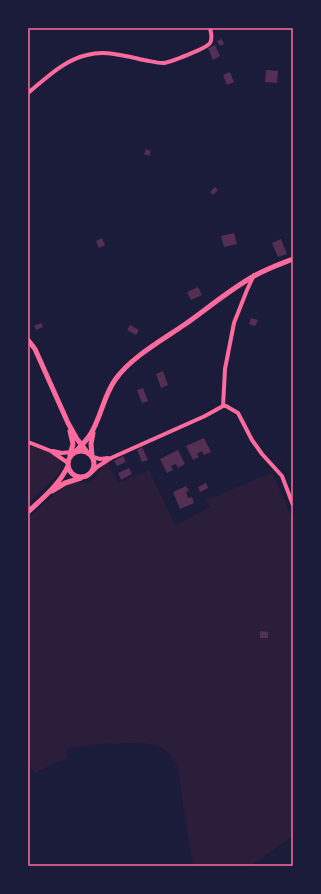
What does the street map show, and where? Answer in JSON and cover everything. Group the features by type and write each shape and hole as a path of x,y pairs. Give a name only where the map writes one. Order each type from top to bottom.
{"street":[{"path":"28,93 63,66 88,54 104,53 164,63 209,45 212,37 210,28"},
{"path":"73,453 82,446 90,436 108,391 122,370 132,360 237,286 255,275 293,259"},
{"path":"223,406 224,369 234,323 247,290 255,275"},
{"path":"28,340 35,349 77,439 90,454 95,464 93,471"},
{"path":"50,492 71,481 87,476 97,466 111,458 206,416 223,406 226,406 238,414 252,440 262,454 282,476 293,505"},
{"path":"28,512 50,492 63,476 68,465 73,453 68,422"},
{"path":"90,454 94,428"},
{"path":"28,442 51,451 73,453 84,450 100,458 111,458"},
{"path":"62,452 70,448 72,444"},
{"path":"51,451 68,465 72,473 79,477 83,477"}],"shaded area":[{"path":"28,445 50,452 60,459 62,464 61,470 58,474 28,503"},
{"path":"107,462 118,483 149,470 175,525 210,507 206,500 272,473 293,520 293,836 250,866 193,866 178,767 169,753 158,746 143,743 100,744 68,748 66,758 34,773 28,761 28,518 65,485 71,483 90,482 96,477 102,466"}],"building":[{"path":"222,39 224,44 220,46 217,41"},
{"path":"215,45 220,56 213,60 208,48"},
{"path":"266,70 278,71 277,83 265,82"},
{"path":"230,72 234,82 227,85 223,75"},
{"path":"146,149 151,151 149,156 144,154"},
{"path":"215,187 218,190 213,195 210,192"},
{"path":"234,233 237,244 224,247 221,236"},
{"path":"102,238 105,245 99,248 96,241"},
{"path":"281,239 287,254 278,257 272,243"},
{"path":"198,287 202,295 191,300 187,292"},
{"path":"251,318 258,320 255,326 249,324"},
{"path":"41,323 43,327 36,330 34,326"},
{"path":"130,325 139,330 136,335 127,330"},
{"path":"163,371 168,385 161,388 156,374"},
{"path":"143,388 148,401 142,403 137,390"},
{"path":"204,438 211,452 204,455 202,451 197,454 199,457 193,460 186,446"},
{"path":"142,447 148,460 142,462 137,450"},
{"path":"178,450 185,464 178,468 176,464 171,466 173,470 167,473 160,459"},
{"path":"123,456 126,462 117,466 114,461"},
{"path":"129,468 132,474 121,480 118,473"},
{"path":"206,483 208,488 200,492 198,487"},
{"path":"186,486 189,491 186,492 188,498 192,497 194,503 180,509 173,492"},
{"path":"260,631 268,632 268,638 260,638"}]}
